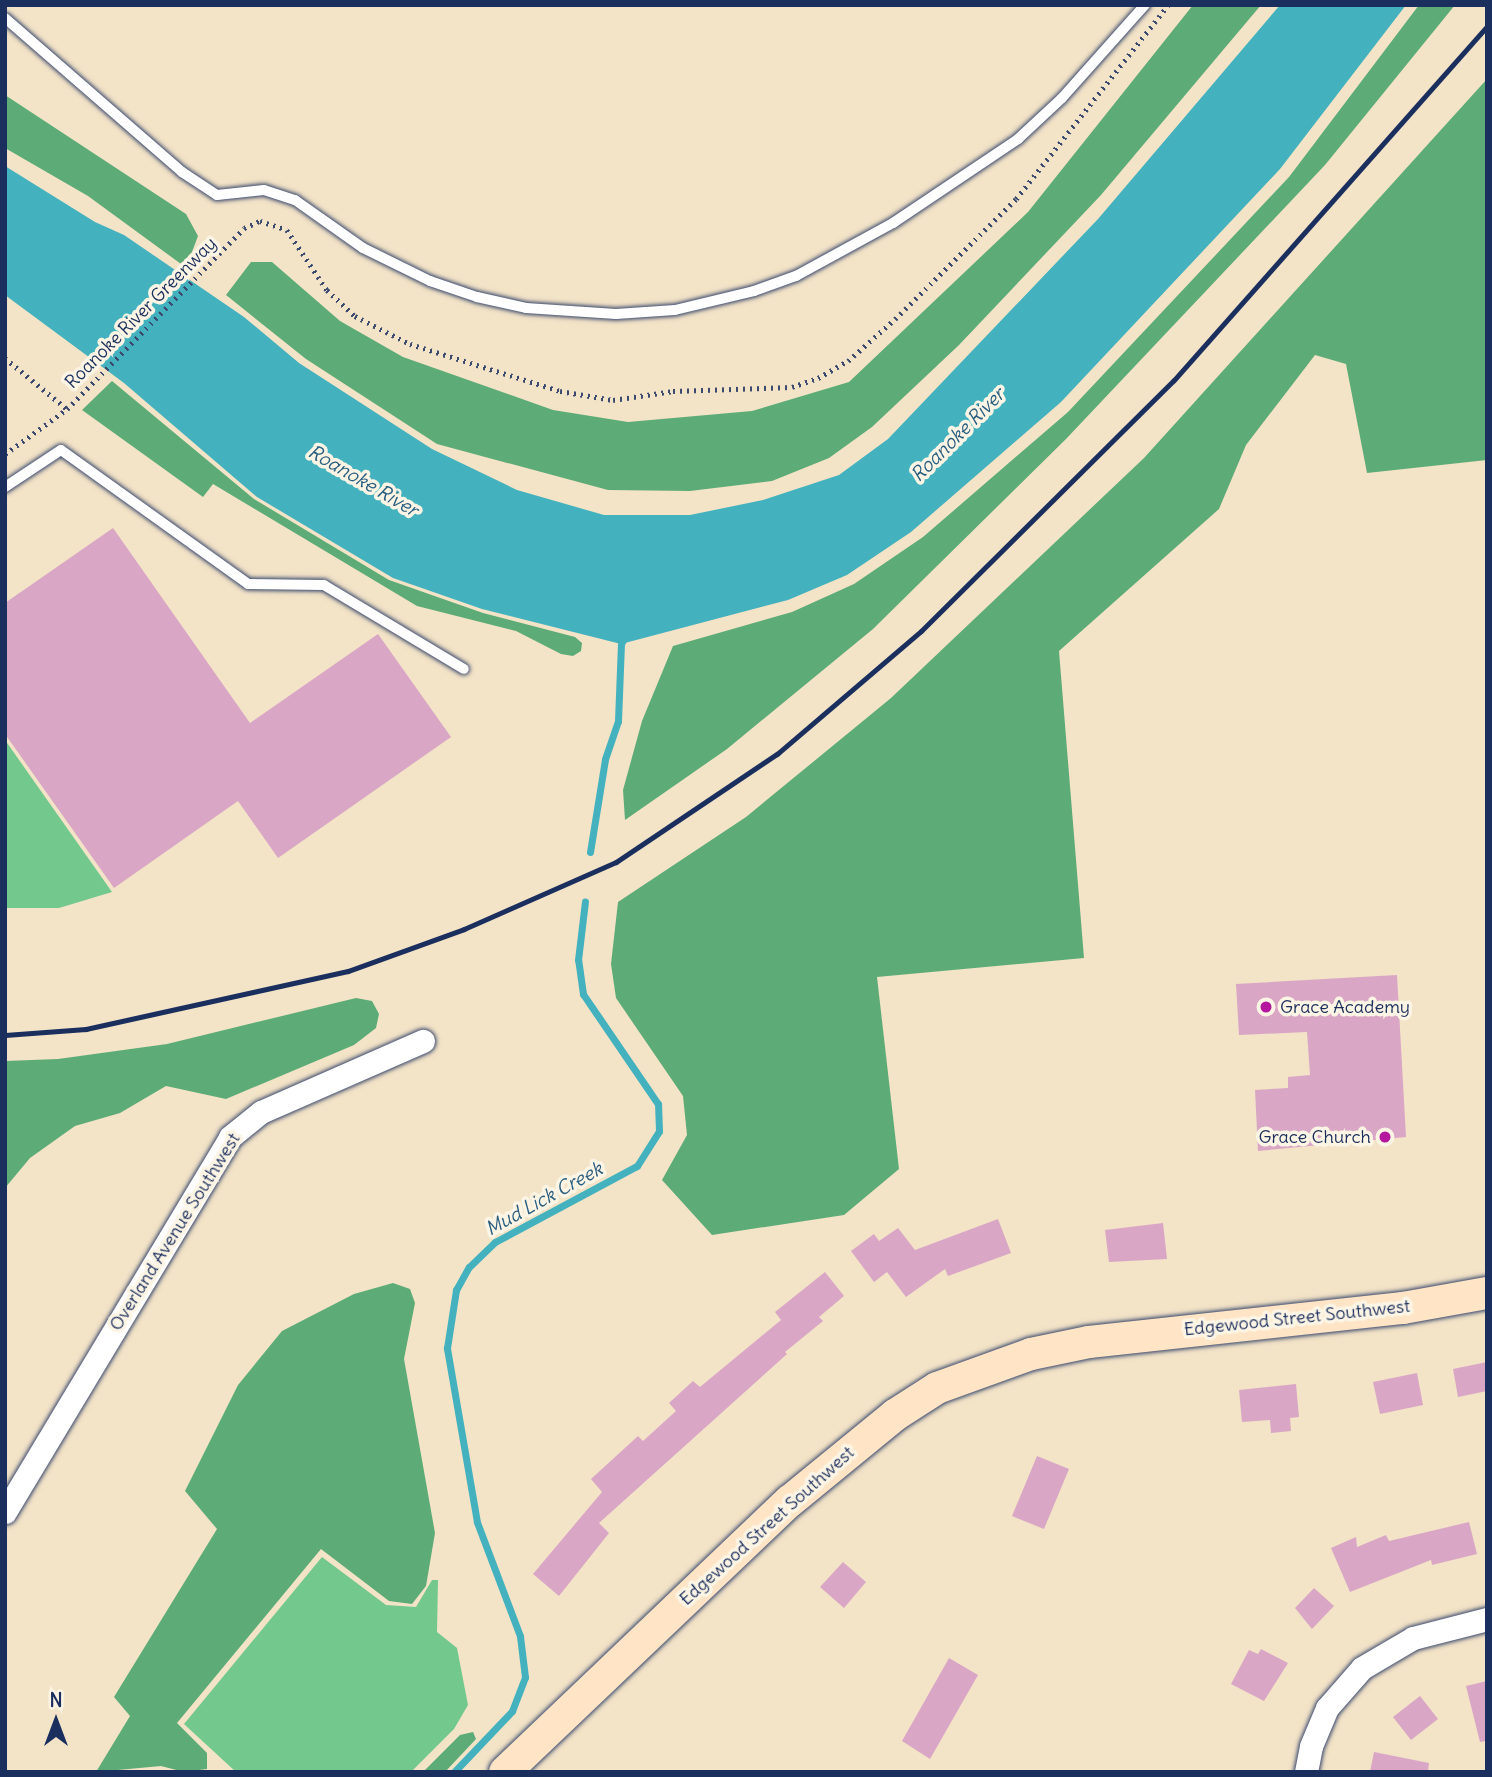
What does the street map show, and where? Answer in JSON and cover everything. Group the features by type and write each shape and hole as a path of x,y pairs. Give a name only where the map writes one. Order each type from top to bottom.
{"street":[{"name":"Overland Avenue Southwest","path":"5,1512 230,1137 261,1112 423,1041"},
{"name":"Edgewood Street Southwest","path":"505,1772 809,1484 895,1415 937,1388 1031,1354 1089,1342 1403,1308 1487,1293"},
{"path":"1306,1772 1311,1746 1328,1708 1362,1668 1413,1638 1487,1619"}],"lane":[{"path":"5,18 182,172 217,195 264,190 295,200 363,248 430,281 477,297 526,308 616,314 675,310 754,291 796,276 893,223 1018,139 1062,98 1144,5"},
{"path":"5,487 61,450 248,583 324,585 464,669"}],"path":[{"name":"Roanoke River Greenway","path":"5,454 67,409 235,238"},
{"name":"Roanoke River Greenway","path":"5,358 67,409"}],"green space":[{"path":"1193,5 1261,5 1101,195 959,345 872,427 829,458 772,481 690,491 608,490 437,444 306,359 226,295 251,262 272,262 340,321 403,357 553,410 628,422 752,411 849,382 1028,212"},
{"path":"1419,5 1455,5 1325,165 1066,439 873,629 727,749 625,820 623,790 642,721 673,646 792,612 854,584 923,537 1068,412 1289,177"},
{"path":"1487,79 1487,460 1367,473 1346,364 1315,355 1246,445 1219,509 1059,651 1084,958 877,977 899,1169 844,1215 712,1235 662,1180 687,1135 683,1096 616,998 611,964 618,902 746,817 891,698 1144,458"},
{"path":"5,95 186,214 198,236 192,252 181,264 88,196 5,148"},
{"path":"112,381 254,499 389,580 483,613 575,637 582,643 581,651 573,656 561,654 516,631 417,606 213,484 203,497 82,410"},
{"path":"5,740 112,892 59,908 5,908"},
{"path":"356,998 372,1001 379,1014 376,1028 354,1045 226,1099 166,1086 120,1113 75,1126 30,1158 5,1188 5,1061 58,1059 167,1044"},
{"path":"393,1283 410,1289 415,1303 404,1359 435,1533 426,1586 412,1604 389,1601 321,1549 177,1723 207,1753 207,1769 184,1772 161,1766 96,1772 130,1716 114,1697 217,1529 185,1491 238,1385 282,1331 354,1294"},
{"path":"322,1557 386,1605 416,1607 432,1580 438,1580 437,1632 457,1648 468,1705 454,1729 411,1772 236,1772 184,1724"},
{"path":"473,1732 476,1739 445,1772 423,1772 460,1735"}],"water":[{"name":"Roanoke River","path":"1280,5 1406,5 1280,169 1061,402 911,532 847,575 788,600 621,644 482,609 393,578 257,497 124,383 5,295 5,166 95,222 124,235 244,317 299,363 432,449 517,490 604,515 690,515 763,500 839,475 888,439 1098,219"}],"building":[{"path":"113,528 250,723 378,634 451,737 278,858 238,801 114,888 5,734 5,603"},
{"path":"1397,975 1406,1137 1258,1151 1255,1090 1288,1088 1288,1077 1310,1075 1307,1032 1239,1035 1236,984"},
{"path":"998,1219 1011,1253 948,1276 945,1269 906,1297 887,1272 874,1282 851,1251 874,1234 879,1241 898,1228 915,1250"},
{"path":"1163,1223 1167,1259 1109,1262 1105,1230"},
{"path":"825,1272 844,1296 819,1317 823,1321 785,1352 787,1354 599,1523 609,1533 559,1596 533,1574 602,1492 591,1479 638,1436 643,1441 676,1411 669,1403 693,1381 700,1387 781,1320 775,1312"},
{"path":"1487,1362 1487,1391 1458,1397 1453,1369"},
{"path":"1417,1373 1423,1405 1380,1414 1373,1382"},
{"path":"1296,1384 1299,1417 1290,1418 1291,1431 1271,1433 1270,1420 1242,1422 1239,1390"},
{"path":"1037,1456 1069,1469 1044,1529 1012,1516"},
{"path":"1469,1522 1477,1554 1432,1565 1431,1560 1350,1592 1331,1548 1356,1537 1357,1547 1386,1535 1389,1541"},
{"path":"843,1562 866,1582 844,1608 820,1587"},
{"path":"1314,1588 1334,1606 1312,1629 1295,1608"},
{"path":"1261,1649 1288,1663 1264,1701 1231,1684 1249,1650 1258,1654"},
{"path":"949,1658 978,1675 930,1759 902,1741"},
{"path":"1487,1681 1487,1741 1480,1742 1466,1686"},
{"path":"1420,1696 1438,1719 1411,1740 1393,1717"},
{"path":"1374,1752 1429,1763 1428,1772 1370,1772"}],"waterway":[{"name":"Mud Lick Creek","path":"590,852 605,759 618,721 621,644 625,636"},
{"name":"Mud Lick Creek","path":"454,1772 512,1711 525,1677 520,1636 477,1522 447,1348 456,1290 469,1267 495,1242 637,1166 659,1131 658,1104 583,994 578,960 585,901"}],"railway":[{"path":"5,1035 86,1029 348,971 464,929 616,862 777,754 921,631 1174,380 1487,26"}],"place":[{"name":"Grace Academy","path":"1266,1007"},
{"name":"Grace Church","path":"1385,1137"}]}
